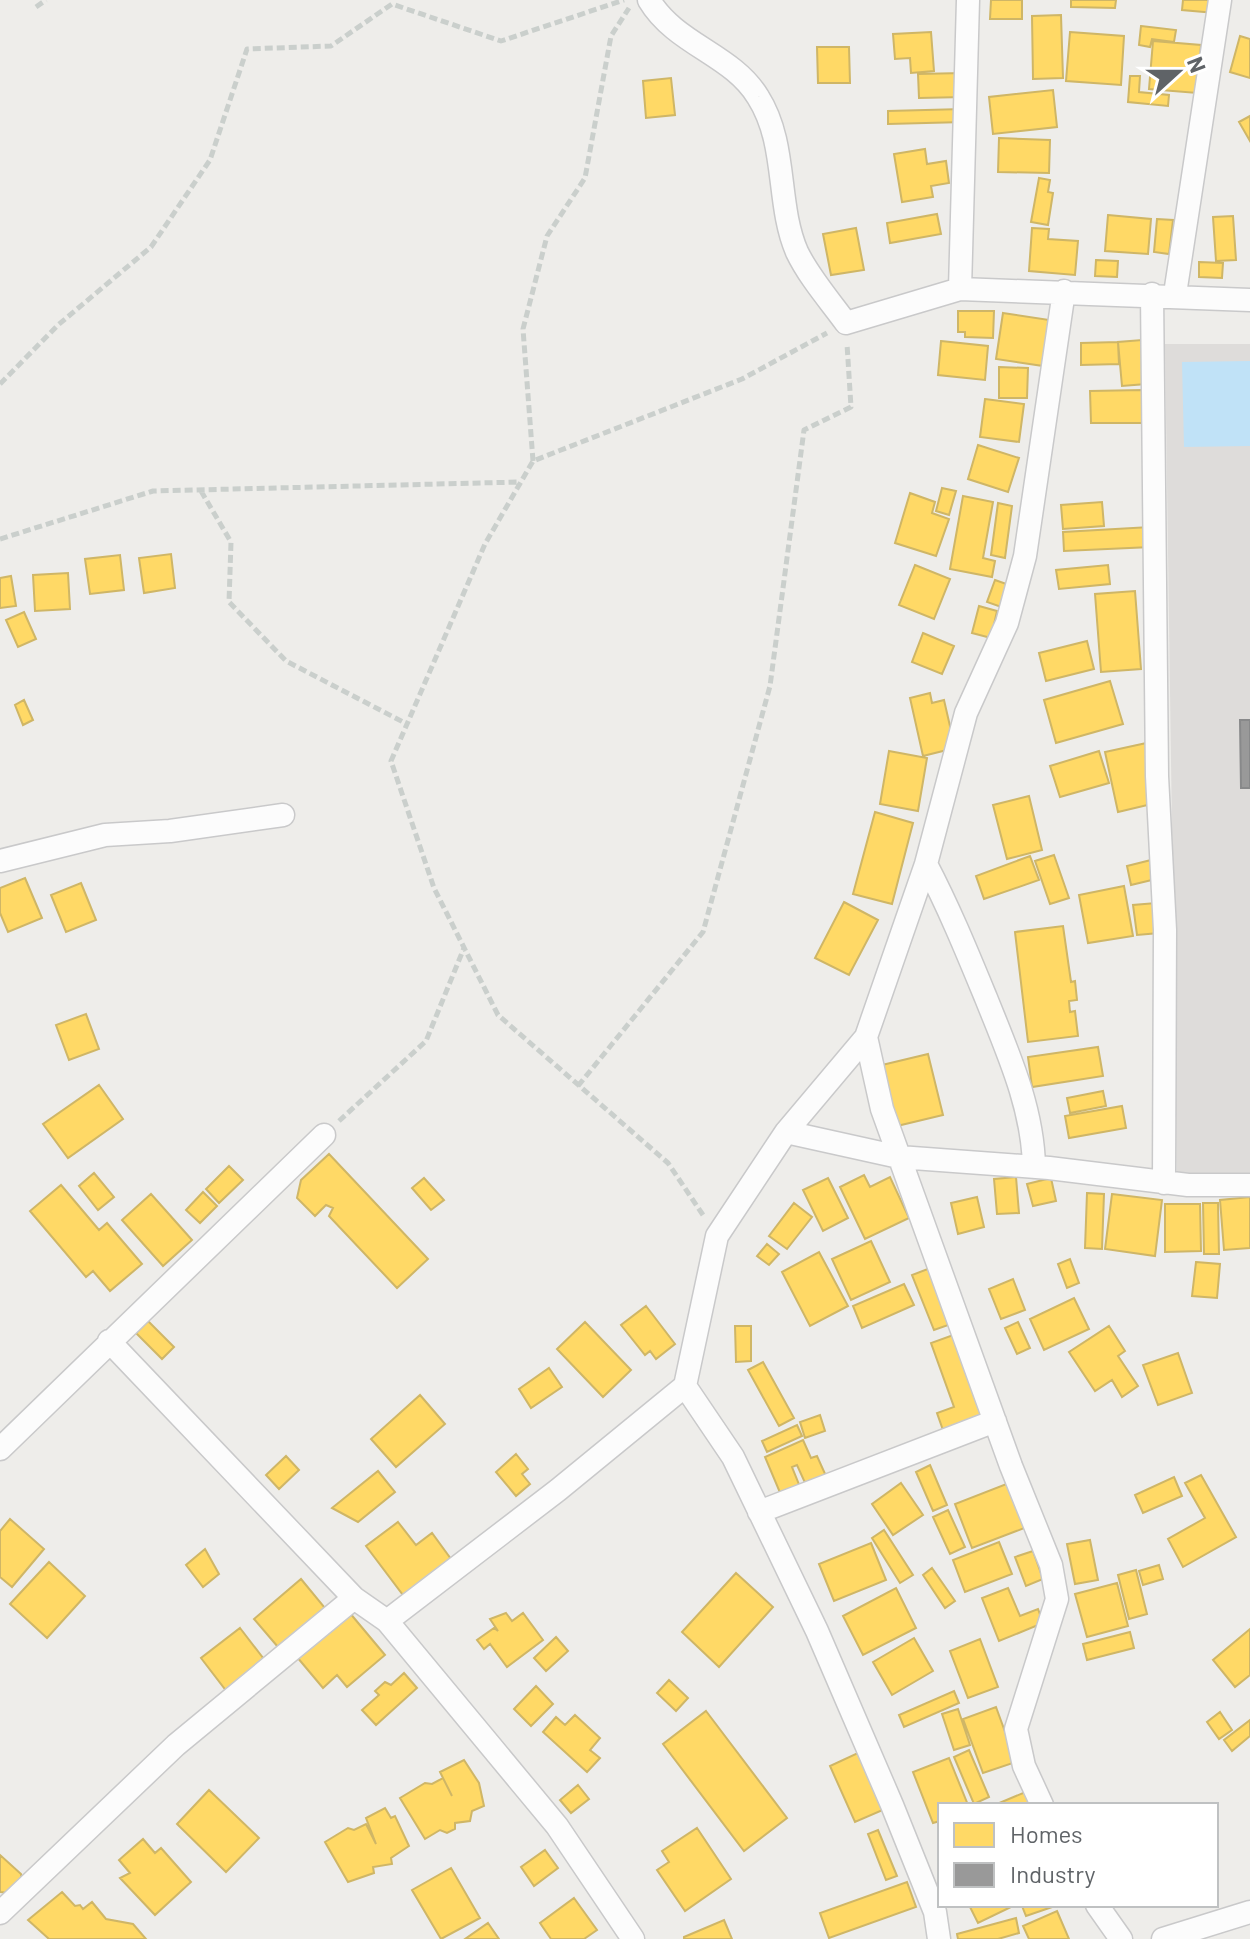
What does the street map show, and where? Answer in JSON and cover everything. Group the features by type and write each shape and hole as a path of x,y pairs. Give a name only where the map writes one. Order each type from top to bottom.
{"street":[{"path":"649,0 658,14 689,42 742,75 760,99 775,138 797,251 846,323 960,289 1175,294 1250,300"},
{"path":"960,289 968,0"},
{"path":"1175,294 1220,0"},
{"path":"387,1621 558,1490 685,1386 717,1236 786,1132 866,1037 926,864 966,713 1007,623 1025,556 1064,291"},
{"path":"1152,294 1157,776 1165,930 1164,1183"},
{"path":"0,861 105,835 170,831 283,815"},
{"path":"926,864 947,903 1010,1057 1034,1140 1034,1167"},
{"path":"866,1037 882,1109 995,1421 1051,1565 1057,1599 1016,1729 1024,1766 1041,1803"},
{"path":"786,1132 899,1157 1034,1167 1164,1183 1250,1185"},
{"path":"0,1449 324,1135"},
{"path":"109,1341 354,1598 387,1621 557,1826 633,1939"},
{"path":"685,1386 733,1457 817,1631 935,1912 939,1939"},
{"path":"759,1512 995,1421"},
{"path":"0,1913 176,1745 354,1598"},
{"path":"1098,1907 1121,1939"},
{"path":"1163,1939 1250,1912"}],"path":[{"path":"36,7 46,0"},
{"path":"0,384 58,325 151,247 210,160 247,49 331,46 392,4 501,41 624,0"},
{"path":"633,0 611,36 585,178 547,236 523,329 533,461 485,544 391,761 434,888 498,1015 668,1163 717,1236"},
{"path":"533,461 742,379 846,323 851,407 804,430 770,686 703,932 578,1086"},
{"path":"0,539 153,491 521,482"},
{"path":"200,490 231,542 229,602 286,661 407,724"},
{"path":"324,1135 426,1041 464,947"}],"shaded area":[{"path":"1165,344 1250,344 1250,1174 1177,1177"}],"water":[{"path":"1250,361 1250,446 1184,447 1182,362"}],"building: Homes":[{"path":"991,0 1022,0 1022,19 990,19"},
{"path":"1071,0 1116,0 1115,8 1071,7"},
{"path":"1183,0 1217,0 1215,13 1182,10"},
{"path":"1061,15 1063,78 1033,79 1032,16"},
{"path":"1141,26 1176,30 1174,42 1152,39 1150,47 1139,45"},
{"path":"931,32 934,71 911,73 910,58 895,59 893,34"},
{"path":"1070,32 1124,36 1121,85 1066,81"},
{"path":"1240,36 1250,39 1250,78 1230,72"},
{"path":"1153,41 1201,45 1197,93 1149,89"},
{"path":"817,47 849,47 850,83 818,83"},
{"path":"963,73 964,97 919,98 918,74"},
{"path":"1130,76 1140,76 1139,92 1169,95 1168,106 1128,102"},
{"path":"671,78 675,115 646,118 643,81"},
{"path":"1053,90 1057,127 993,134 989,97"},
{"path":"963,109 964,122 888,124 888,111"},
{"path":"1250,116 1250,141 1239,122"},
{"path":"999,138 1050,140 1049,173 998,172"},
{"path":"925,149 927,164 946,161 949,183 931,186 933,197 902,202 894,154"},
{"path":"1039,178 1050,180 1048,192 1053,193 1048,225 1031,222"},
{"path":"937,214 941,234 890,243 887,223"},
{"path":"1108,215 1151,219 1148,254 1105,251"},
{"path":"1233,216 1236,260 1216,261 1213,217"},
{"path":"1157,219 1173,220 1169,254 1154,252"},
{"path":"856,228 864,270 831,275 823,234"},
{"path":"1032,228 1049,229 1048,239 1078,241 1075,275 1029,271"},
{"path":"1096,260 1118,261 1117,277 1095,276"},
{"path":"1199,262 1223,263 1222,278 1199,277"},
{"path":"958,311 994,311 993,338 965,337 965,332 958,332"},
{"path":"1003,313 1056,321 1050,367 996,359"},
{"path":"1142,340 1146,384 1122,386 1118,342"},
{"path":"941,341 988,346 985,380 938,375"},
{"path":"1118,342 1119,364 1081,365 1081,343"},
{"path":"999,367 1028,368 1027,398 999,398"},
{"path":"1143,390 1143,423 1091,423 1090,391"},
{"path":"985,399 1024,404 1019,442 980,437"},
{"path":"978,445 1019,458 1008,492 968,479"},
{"path":"942,488 956,491 949,515 936,511"},
{"path":"910,493 935,502 932,513 949,519 936,556 895,543"},
{"path":"963,496 993,502 983,558 995,561 992,577 950,569"},
{"path":"1102,502 1104,526 1063,529 1061,505"},
{"path":"998,503 1012,506 1005,558 991,555"},
{"path":"1150,527 1151,547 1064,551 1063,532"},
{"path":"171,554 175,588 144,593 139,558"},
{"path":"120,555 124,590 90,594 85,559"},
{"path":"915,565 950,579 934,619 899,605"},
{"path":"1108,565 1110,584 1059,589 1056,570"},
{"path":"68,573 70,609 35,611 33,575"},
{"path":"11,576 16,606 0,608 0,578"},
{"path":"995,580 1015,587 1007,609 987,602"},
{"path":"1135,591 1141,669 1101,672 1095,594"},
{"path":"979,606 997,611 991,638 972,633"},
{"path":"24,612 36,639 18,647 6,620"},
{"path":"923,633 954,646 942,674 912,662"},
{"path":"1087,641 1094,669 1046,681 1039,653"},
{"path":"1110,681 1123,724 1056,743 1044,700"},
{"path":"930,693 932,703 944,700 955,748 923,756 910,698"},
{"path":"24,700 33,720 23,725 15,705"},
{"path":"1151,742 1156,803 1118,812 1105,752"},
{"path":"889,751 927,758 918,811 880,804"},
{"path":"1099,751 1109,783 1060,797 1050,766"},
{"path":"1029,796 1042,850 1007,859 993,805"},
{"path":"875,812 913,823 892,904 853,894"},
{"path":"1054,855 1069,898 1050,904 1035,861"},
{"path":"1030,856 1039,880 984,899 976,876"},
{"path":"1151,860 1156,879 1131,885 1127,866"},
{"path":"25,878 42,918 8,932 0,913 0,888"},
{"path":"81,883 96,920 66,932 51,895"},
{"path":"1124,886 1133,936 1088,943 1079,895"},
{"path":"844,902 878,920 849,975 815,958"},
{"path":"1156,903 1159,933 1137,935 1133,905"},
{"path":"1063,926 1071,982 1075,981 1077,1000 1069,1001 1070,1012 1075,1011 1078,1036 1028,1042 1015,932"},
{"path":"86,1014 99,1049 69,1060 56,1025"},
{"path":"1098,1047 1103,1076 1032,1087 1028,1057"},
{"path":"928,1054 943,1115 897,1126 882,1065"},
{"path":"99,1085 123,1119 68,1158 43,1124"},
{"path":"1103,1091 1106,1106 1070,1113 1067,1098"},
{"path":"1122,1106 1126,1128 1069,1138 1065,1116"},
{"path":"329,1154 428,1259 397,1288 329,1216 333,1208 326,1205 315,1216 297,1198 301,1180"},
{"path":"229,1166 243,1180 219,1203 206,1189"},
{"path":"94,1173 114,1197 98,1210 79,1186"},
{"path":"864,1175 870,1187 890,1177 909,1218 865,1239 840,1187"},
{"path":"1016,1177 1019,1213 997,1214 994,1179"},
{"path":"424,1178 444,1200 431,1210 412,1188"},
{"path":"828,1178 848,1218 823,1231 803,1190"},
{"path":"1051,1178 1056,1201 1033,1206 1027,1184"},
{"path":"61,1185 99,1230 107,1223 142,1264 110,1291 93,1271 86,1277 30,1211"},
{"path":"203,1192 217,1206 200,1223 186,1210"},
{"path":"1087,1193 1104,1194 1102,1249 1085,1248"},
{"path":"151,1194 192,1240 163,1266 122,1220"},
{"path":"1112,1194 1162,1200 1155,1256 1105,1249"},
{"path":"977,1197 984,1227 958,1234 951,1203"},
{"path":"1250,1197 1250,1248 1224,1250 1220,1200"},
{"path":"794,1203 812,1217 787,1249 769,1236"},
{"path":"1203,1203 1218,1203 1219,1254 1204,1254"},
{"path":"1165,1204 1200,1204 1201,1251 1165,1252"},
{"path":"871,1241 890,1282 851,1300 832,1259"},
{"path":"767,1244 779,1254 769,1265 757,1256"},
{"path":"819,1252 848,1306 810,1326 782,1272"},
{"path":"1070,1259 1079,1283 1067,1288 1058,1264"},
{"path":"1196,1262 1220,1264 1217,1298 1192,1296"},
{"path":"933,1267 954,1323 934,1330 912,1275"},
{"path":"1013,1279 1025,1310 1001,1319 989,1289"},
{"path":"904,1284 914,1305 862,1328 853,1306"},
{"path":"1074,1298 1089,1329 1044,1350 1030,1319"},
{"path":"646,1306 675,1344 656,1359 650,1351 645,1355 621,1325"},
{"path":"148,1321 174,1347 162,1359 136,1333"},
{"path":"585,1322 631,1370 603,1397 557,1349"},
{"path":"1018,1322 1030,1348 1017,1354 1005,1328"},
{"path":"735,1326 751,1326 751,1361 736,1362"},
{"path":"1109,1326 1125,1351 1118,1356 1138,1386 1122,1397 1112,1380 1095,1391 1069,1352"},
{"path":"956,1334 987,1418 944,1433 937,1413 954,1407 931,1343"},
{"path":"1178,1353 1192,1393 1158,1405 1143,1365"},
{"path":"763,1362 794,1418 779,1426 748,1370"},
{"path":"549,1368 562,1387 531,1408 519,1389"},
{"path":"420,1395 445,1424 396,1467 371,1439"},
{"path":"820,1415 825,1431 805,1438 800,1422"},
{"path":"797,1425 802,1436 767,1452 762,1441"},
{"path":"803,1440 811,1458 817,1456 826,1476 806,1485 797,1465 792,1467 800,1487 781,1495 765,1457"},
{"path":"516,1454 528,1469 522,1474 530,1484 516,1496 496,1472"},
{"path":"286,1456 299,1470 279,1489 266,1475"},
{"path":"930,1465 947,1505 933,1511 916,1472"},
{"path":"378,1471 395,1492 358,1522 332,1508"},
{"path":"1201,1475 1236,1537 1183,1567 1168,1539 1205,1518 1185,1483"},
{"path":"1174,1477 1182,1496 1143,1513 1135,1495"},
{"path":"901,1483 923,1515 893,1535 872,1504"},
{"path":"1009,1483 1027,1527 972,1548 955,1504"},
{"path":"948,1510 965,1547 950,1554 933,1517"},
{"path":"10,1519 44,1549 12,1587 0,1577 0,1531"},
{"path":"398,1522 416,1545 432,1533 451,1559 403,1595 366,1546"},
{"path":"884,1530 913,1575 900,1583 872,1538"},
{"path":"1090,1540 1098,1580 1075,1584 1067,1544"},
{"path":"999,1542 1012,1574 965,1592 953,1560"},
{"path":"871,1543 886,1580 834,1601 819,1564"},
{"path":"205,1549 219,1574 203,1587 186,1565"},
{"path":"1033,1551 1043,1579 1026,1586 1015,1557"},
{"path":"49,1562 85,1596 47,1638 10,1604"},
{"path":"1159,1565 1163,1579 1143,1585 1139,1571"},
{"path":"932,1568 955,1601 945,1608 923,1575"},
{"path":"1136,1570 1147,1614 1129,1619 1118,1575"},
{"path":"736,1573 773,1607 719,1667 682,1632"},
{"path":"301,1579 325,1608 278,1647 254,1619"},
{"path":"1117,1583 1128,1626 1087,1637 1075,1594"},
{"path":"896,1588 916,1628 863,1655 843,1616"},
{"path":"1008,1588 1020,1616 1038,1609 1043,1623 999,1641 982,1598"},
{"path":"349,1612 385,1655 347,1687 337,1675 323,1688 297,1657"},
{"path":"506,1613 512,1621 523,1613 543,1640 507,1667 490,1644 484,1649 477,1640 494,1628 498,1631 490,1619"},
{"path":"240,1628 270,1667 231,1697 201,1658"},
{"path":"1250,1629 1250,1675 1235,1687 1213,1660"},
{"path":"1130,1632 1134,1648 1087,1660 1083,1644"},
{"path":"556,1637 568,1651 546,1671 534,1658"},
{"path":"914,1638 933,1671 892,1695 873,1662"},
{"path":"980,1639 998,1687 968,1698 950,1651"},
{"path":"404,1673 417,1688 376,1725 362,1710 379,1695 375,1691 385,1682 391,1685"},
{"path":"669,1680 688,1698 676,1711 657,1693"},
{"path":"536,1686 553,1704 531,1726 514,1709"},
{"path":"954,1691 959,1703 904,1727 899,1715"},
{"path":"996,1707 1016,1762 983,1773 963,1719"},
{"path":"958,1709 970,1745 954,1750 942,1714"},
{"path":"706,1711 787,1818 744,1851 663,1744"},
{"path":"1220,1712 1232,1730 1219,1739 1207,1722"},
{"path":"575,1715 600,1738 590,1750 600,1758 587,1772 543,1732 556,1717 565,1725"},
{"path":"1250,1720 1250,1736 1232,1751 1224,1740"},
{"path":"969,1750 989,1797 974,1803 954,1757"},
{"path":"860,1752 885,1809 855,1822 830,1766"},
{"path":"949,1758 967,1803 938,1803 938,1822 933,1823 913,1772"},
{"path":"464,1760 479,1783 484,1806 472,1811 470,1821 455,1823 455,1829 447,1833 440,1830 425,1839 400,1798 425,1783 432,1784 443,1778 440,1772"},
{"path":"578,1785 589,1799 571,1813 560,1800"},
{"path":"209,1790 259,1838 226,1872 177,1824"},
{"path":"1028,1791 1033,1803 999,1803"},
{"path":"385,1808 391,1818 395,1816 409,1846 391,1858 392,1864 373,1867 374,1873 348,1882 325,1842 348,1828 354,1830 366,1824 376,1844 366,1818"},
{"path":"697,1828 731,1879 685,1911 657,1870 669,1862 662,1851"},
{"path":"878,1830 897,1876 886,1880 868,1834"},
{"path":"143,1839 155,1853 161,1848 191,1882 155,1915 120,1878 130,1873 119,1860"},
{"path":"545,1850 558,1868 534,1886 521,1867"},
{"path":"0,1855 21,1874 22,1880 9,1893 0,1892"},
{"path":"451,1868 480,1918 441,1939 412,1890"},
{"path":"907,1882 916,1907 829,1938 820,1913"},
{"path":"62,1892 75,1906 80,1905 83,1909 92,1902 106,1919 133,1924 146,1939 49,1939 28,1920"},
{"path":"574,1898 597,1930 584,1939 551,1939 540,1923"},
{"path":"970,1907 1011,1907 978,1923"},
{"path":"1022,1907 1052,1907 1026,1916"},
{"path":"1057,1911 1069,1939 1029,1939 1023,1926"},
{"path":"1016,1918 1019,1933 998,1939 958,1939 957,1934"},
{"path":"724,1920 732,1939 684,1939 684,1937"},
{"path":"488,1923 499,1939 465,1939"}],"building: Industry":[{"path":"1240,720 1250,720 1250,788 1241,788"}]}
